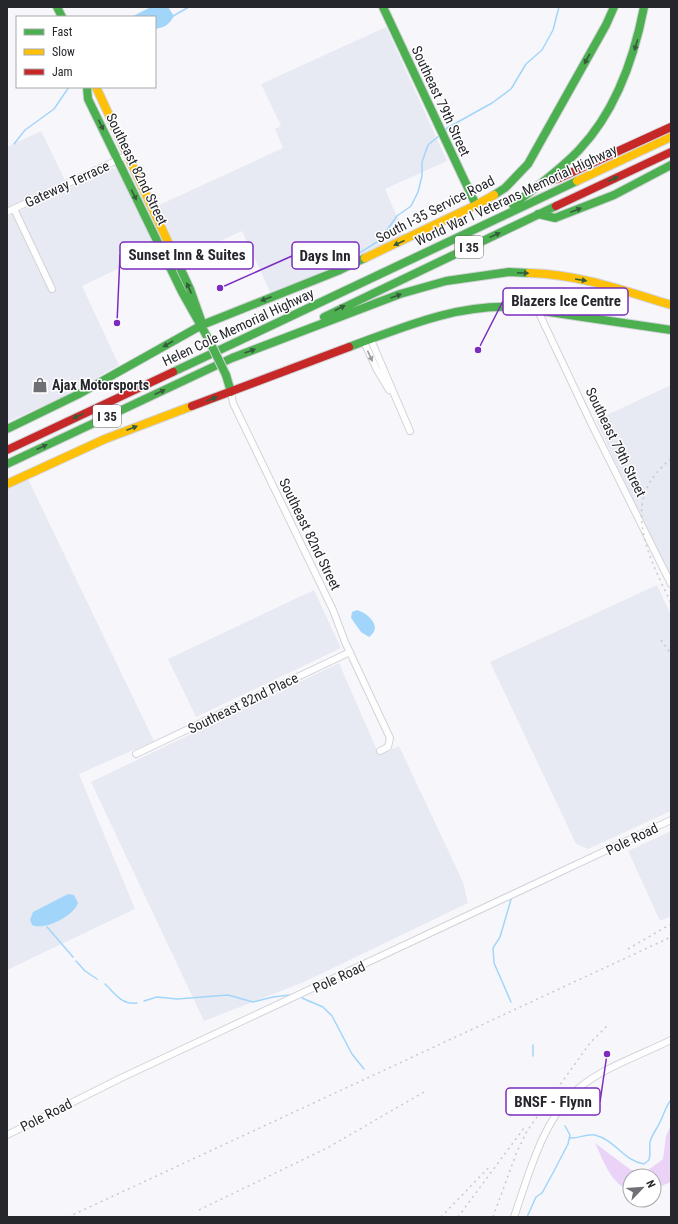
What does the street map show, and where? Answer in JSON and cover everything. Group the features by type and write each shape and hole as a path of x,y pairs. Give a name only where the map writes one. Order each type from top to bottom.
{"main road":[{"path":"57,7 62,16"},
{"name":"Southeast 79th Street","path":"383,7 476,205"},
{"name":"South I-35 Service Road","path":"7,429 79,394 202,325 340,270 446,220 505,188 522,172 606,25 614,7"},
{"path":"497,218 541,184 579,149 611,104 627,72 637,41 644,7"},
{"name":"Southeast 82nd Street","path":"87,88 88,99 182,292 202,325 226,375 231,392"},
{"name":"Southeast 82nd Street","path":"96,88 190,289 199,311 202,325"},
{"path":"541,184 557,180 671,126"},
{"name":"World War I Veterans Memorial Highway","path":"372,278 671,137"},
{"name":"World War I Veterans Memorial Highway","path":"268,345 380,288 671,152"},
{"path":"538,214 555,218 614,195 671,165"},
{"path":"268,345 400,294 446,281 509,272 543,273 596,282 671,305"},
{"name":"Helen Cole Memorial Highway","path":"7,450 372,278"},
{"path":"7,484 105,439 424,319 470,308 495,306 538,310 671,330"},
{"name":"Helen Cole Memorial Highway","path":"7,464 232,358 268,345"}],"street":[{"name":"Gateway Terrace","path":"7,212 128,155"},
{"path":"14,209 52,289"},
{"name":"Southeast 79th Street","path":"538,310 597,436 671,584"},
{"path":"367,341 384,367 395,399 410,431"},
{"name":"Southeast 82nd Street","path":"231,392 233,403 333,610 350,652 390,738 388,747 380,752"},
{"name":"Southeast 82nd Place","path":"136,754 350,652"},
{"name":"Pole Road","path":"7,1135 121,1078 671,820"},
{"path":"514,1217 543,1138 552,1118 563,1103 579,1087 594,1077 671,1040"}],"shaded area":[{"path":"386,27 447,161 385,189 405,235 271,294 242,231 181,259 157,206 283,148 275,129 281,126 261,84"},
{"path":"41,131 65,180 7,208 7,147"},
{"path":"111,168 119,170 158,250 82,286 119,365 69,394 7,422 7,217"},
{"path":"671,385 671,585 596,420"},
{"path":"28,479 154,741 79,774 135,909 7,970 7,488"},
{"path":"657,585 671,615 671,811 588,849 576,844 490,662"},
{"path":"314,590 341,648 196,717 168,659"},
{"path":"339,663 379,755 399,746 463,882 468,903 304,982 204,1021 91,782"},
{"path":"671,831 671,916 660,921 628,851"},
{"path":"671,1125 671,1182 662,1186 662,1168 651,1168 663,1159 666,1136"},
{"path":"595,1143 628,1168 622,1168 622,1186 608,1171"}],"water":[{"path":"151,7 168,7 174,16 166,25 156,29 156,16 133,16"},
{"path":"357,610 366,614 375,625 373,633 369,637 361,632 351,618 352,612"},
{"path":"68,894 74,895 78,903 71,913 51,924 44,926 32,925 30,920 33,912"}],"waterway":[{"path":"173,16 189,7"},
{"path":"444,132 447,128 492,103 511,89 526,64 542,50 553,30 559,7"},
{"path":"14,144 25,130 54,109 68,88"},
{"path":"342,264 380,240 397,216 411,206 418,192 422,176 422,162 428,145 440,135"},
{"path":"511,1002 494,963 493,948 500,937 512,896"},
{"path":"47,927 73,957"},
{"path":"76,961 85,971 97,979"},
{"path":"105,984 122,1000 137,1003"},
{"path":"144,1001 157,997 177,999 228,995 253,1002 290,995"},
{"path":"302,998 323,1007 332,1016 352,1054 364,1069"},
{"path":"533,1045 533,1056"},
{"path":"570,1138 595,1135 608,1141 631,1159 644,1164 649,1160 650,1142 652,1136 667,1105 671,1100"},
{"path":"527,1217 536,1197 542,1193 568,1144 570,1135 565,1126"}],"railway":[{"path":"671,459 655,475 645,492 642,510 642,528 647,547 671,603"},
{"path":"661,640 671,654"},
{"path":"628,949 671,924"},
{"path":"68,1217 671,937"},
{"path":"493,1217 516,1154 527,1131 590,1043 608,1025"},
{"path":"199,1210 329,1147 424,1092"},
{"path":"458,1217 524,1128"},
{"path":"441,1217 491,1165"}],"traffic: fast":[{"path":"57,7 62,16"},
{"path":"383,7 476,205"},
{"path":"494,195 505,188 528,164 606,25 614,7"},
{"path":"513,205 547,179 571,158 592,135 603,119 622,83 629,65 644,7"},
{"path":"87,88 88,99 182,292 209,340"},
{"path":"538,214 555,218 614,195 671,165"},
{"path":"173,372 577,181"},
{"path":"324,317 556,206"},
{"path":"175,257 190,289 201,320"},
{"path":"7,429 79,394 202,325 340,270 365,258"},
{"path":"7,464 232,358 400,294 446,281 509,272 529,273"},
{"path":"349,347 430,318 472,309 493,307 515,307 671,330"},
{"path":"209,340 226,375"},
{"path":"226,375 231,392"}],"traffic: slow":[{"path":"96,88 175,257"},
{"path":"577,181 671,137"},
{"path":"365,258 494,195"},
{"path":"529,273 565,276 601,284 671,305"},
{"path":"7,484 105,439 192,406"}],"traffic: jam":[{"path":"546,182 557,179 671,127"},
{"path":"556,206 671,152"},
{"path":"192,406 349,347"},
{"path":"7,450 173,372"}],"place":[{"name":"Days Inn","path":"220,288"},
{"name":"Sunset Inn & Suites","path":"117,323"},
{"name":"Blazers Ice Centre","path":"478,350"},
{"name":"Ajax Motorsports","path":"40,385"},
{"name":"BNSF - Flynn","path":"607,1054"}]}
